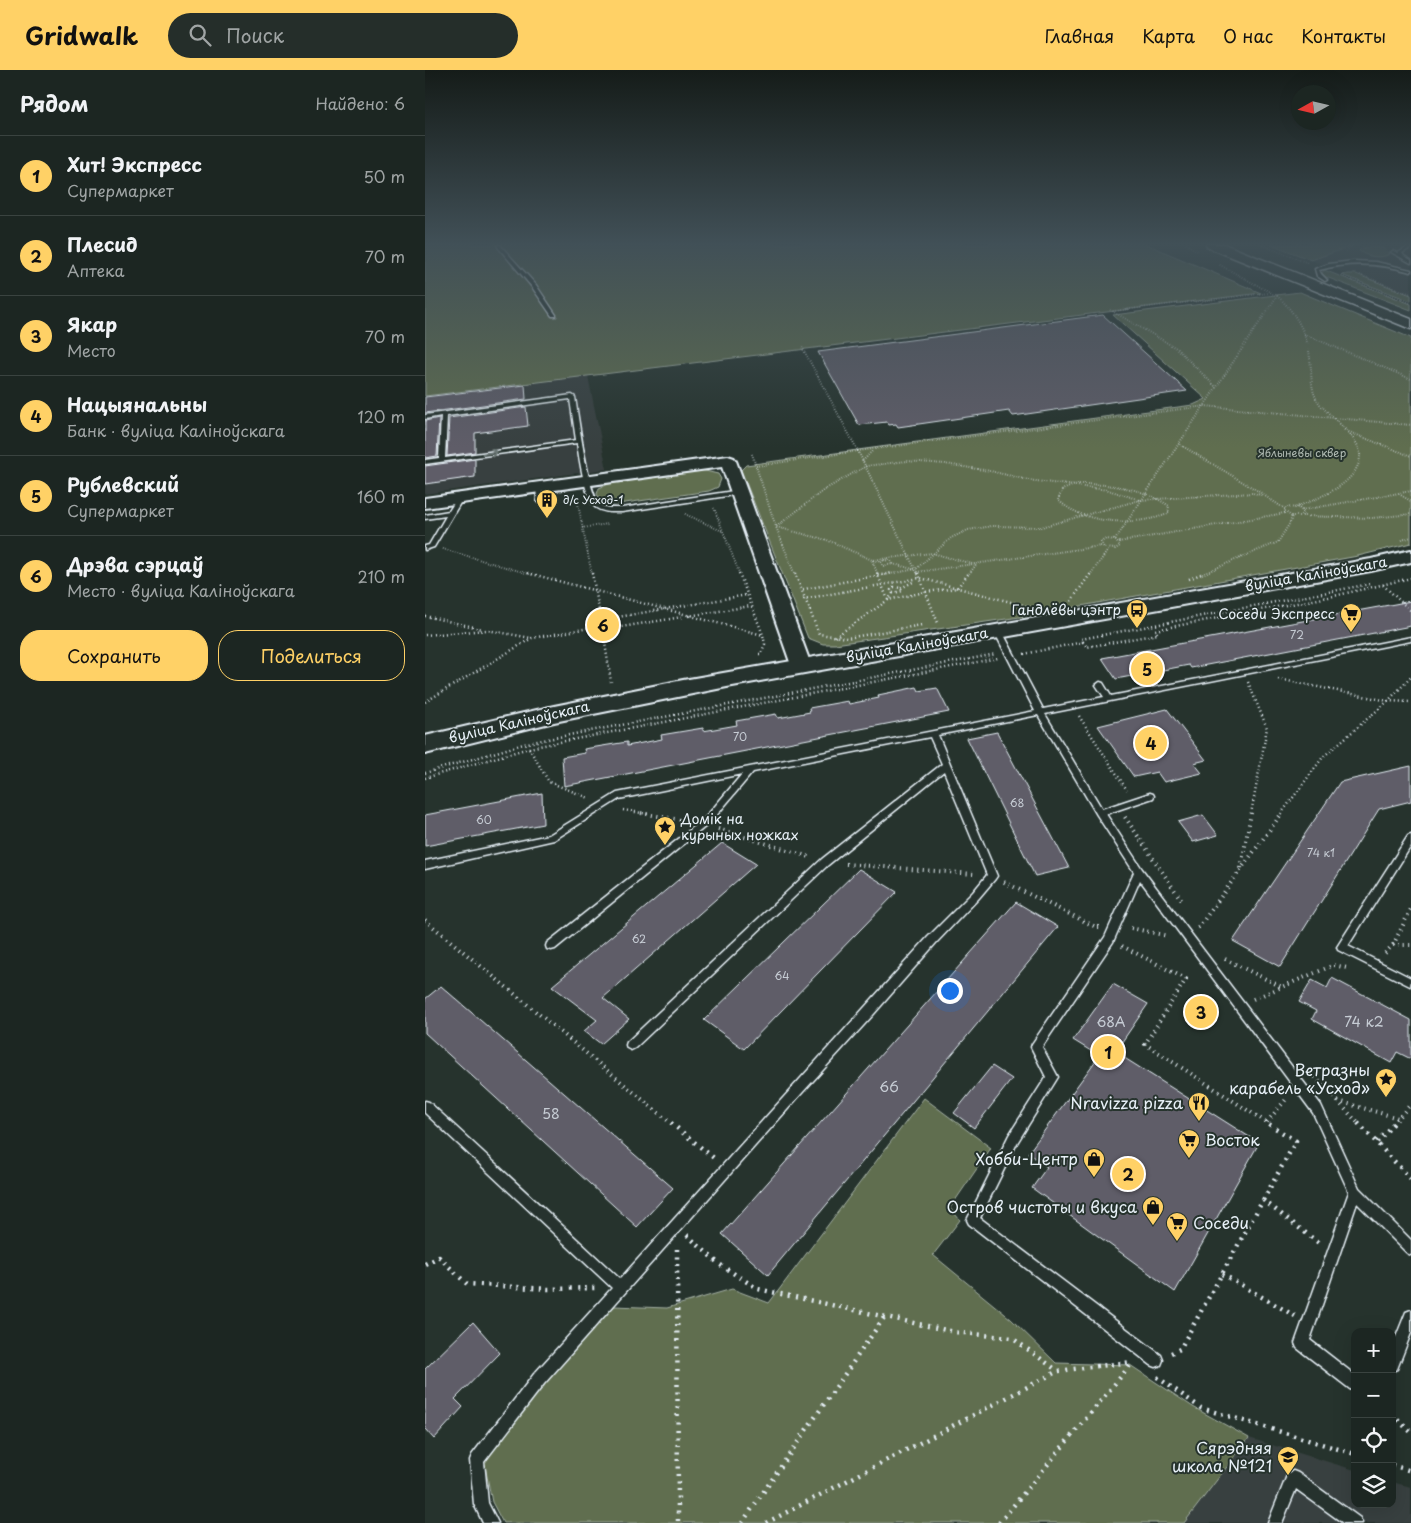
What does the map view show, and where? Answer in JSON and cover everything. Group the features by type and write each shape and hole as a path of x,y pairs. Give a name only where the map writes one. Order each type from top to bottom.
{"main road":[{"path":"1378,312 1411,324"},
{"name":"вуліца Каліноўскага","path":"425,745 495,726 601,703 801,665 1371,565 1406,548"}],"street":[{"path":"425,503 460,498 539,494 562,483 728,461 801,665"}],"lane":[{"path":"425,417 571,397 588,480 595,503 603,509 622,510 740,492"},
{"path":"442,460 444,414"},
{"path":"425,462 580,441"},
{"path":"425,553 460,498"},
{"path":"425,517 451,514"},
{"path":"997,631 1040,712 1100,813 1139,872 1317,1109 1355,1192 1411,1249"},
{"path":"425,865 551,838 617,796 1411,639"},
{"path":"1100,685 1108,698"},
{"path":"491,1523 481,1504 477,1460 539,1379 932,940 992,876 933,733"},
{"path":"631,1045 825,862 946,765"},
{"path":"551,946 708,820 751,769"},
{"path":"1100,813 1150,796"},
{"path":"1410,982 1342,946 1411,838"},
{"path":"1139,872 1109,939 1036,1047 1052,1077 1013,1139 973,1220 1156,1360"},
{"path":"425,1106 621,1288"},
{"path":"1351,1381 1302,1343 1355,1192"},
{"path":"1396,1354 1411,1317"},
{"path":"1275,1523 1293,1478 1355,1523"}],"path":[{"path":"1113,312 1176,348 1216,387"},
{"path":"1115,540 1266,312"},
{"path":"1179,444 1285,508 1296,507 1333,491 1356,470 1360,455 1354,440 1330,418 1317,399 1311,385 1310,354 1303,334 1291,312"},
{"path":"1303,334 1411,379"},
{"path":"802,347 859,451 917,571 938,623"},
{"path":"756,466 1205,406 1411,425"},
{"path":"1343,429 1411,456"},
{"path":"863,461 874,449"},
{"path":"751,454 799,590 819,634"},
{"path":"776,526 824,490 866,466 907,461 945,464 1067,486 1107,490 1140,500"},
{"path":"562,483 578,504 601,620"},
{"path":"1077,484 1101,484 1144,494 1162,499 1169,506 1168,514 1155,520 1107,520 1083,516 1067,508 1058,500 1061,490 1067,486 1077,484"},
{"path":"1296,507 1302,510 1411,491"},
{"path":"917,571 932,553 951,538 969,530 993,526 1041,527 1140,500 1214,494 1253,494 1265,496"},
{"path":"1398,494 1411,501"},
{"path":"713,506 763,635 765,644 761,654 757,654"},
{"path":"1285,508 1285,513"},
{"path":"688,510 680,511 723,531"},
{"path":"1302,510 1304,513 1302,516"},
{"path":"1101,546 1103,540 1119,542 1285,513 1292,516 1373,518 1411,514"},
{"path":"1205,577 1186,581 1278,542 1290,523 1292,516"},
{"path":"582,528 612,523"},
{"path":"776,526 827,540 872,560 882,562 889,560 893,564 917,571"},
{"path":"1406,548 1411,536"},
{"path":"799,590 878,576 976,565 1101,546 1109,549 1119,547 1119,542"},
{"path":"442,549 662,611 763,635"},
{"path":"1080,600 1070,602 1109,549"},
{"path":"872,560 932,553 976,565"},
{"path":"872,560 888,600"},
{"path":"882,562 882,565 885,566 885,575"},
{"path":"885,566 893,564"},
{"path":"888,600 925,592 957,588 976,565"},
{"path":"1155,630 1383,585 1411,576"},
{"path":"1152,626 1158,634 1087,647 1081,639 1411,576"},
{"path":"803,599 920,578 1037,609"},
{"path":"887,584 893,588 901,588 920,578"},
{"path":"1383,585 1411,611"},
{"path":"835,637 888,600 893,593 891,590 893,588"},
{"path":"893,593 902,592 901,588"},
{"path":"595,627 595,623 605,619 662,611 747,595"},
{"path":"425,616 532,638 595,627 603,630 751,606"},
{"path":"605,619 612,622 607,628"},
{"path":"425,635 487,630"},
{"path":"603,630 611,682"},
{"path":"425,702 532,638"},
{"path":"425,772 527,743 1083,642"},
{"path":"425,778 529,748 1010,654"},
{"path":"1244,672 1388,701 1411,702"},
{"path":"1241,868 1267,728 1244,672"},
{"path":"1191,942 1198,928 1323,757 1388,701 1411,677"},
{"path":"1071,706 1127,788 1118,807 1185,906"},
{"path":"1252,999 1334,964 1365,972 1393,945 1411,909"},
{"path":"425,920 727,1169"},
{"path":"1194,920 1204,935"},
{"path":"766,1523 1058,1371 1156,1360 1180,1349 1296,1141 1145,1044 1186,979 1109,939 1096,927"},
{"path":"1393,945 1411,945"},
{"path":"1226,964 1221,957 1282,987"},
{"path":"1247,992 1258,1006"},
{"path":"1314,1076 1411,1179"},
{"path":"1267,1122 1287,1099"},
{"path":"1337,1100 1398,1118"},
{"path":"1377,1142 1411,1104"},
{"path":"1263,1200 1333,1254"},
{"path":"676,1226 719,1264 758,1289 955,1332 1012,1338 1058,1371"},
{"path":"676,1226 678,1523"},
{"path":"425,1264 439,1257 467,1284 548,1289 621,1288"},
{"path":"1222,1274 1308,1324"},
{"path":"741,1523 885,1316"},
{"path":"1134,1361 1141,1366"},
{"path":"999,1523 1134,1361"},
{"path":"1149,1372 1201,1408 1351,1453"},
{"path":"1395,1418 1411,1432"},
{"path":"1396,1467 1411,1471"}],"shaded area":[{"path":"588,376 607,469 425,494 425,396"},
{"name":"Сярэдняя школа №121","path":"1249,1438 1351,1469 1351,1508 1396,1508 1396,1483 1411,1487 1411,1523 1184,1523"}],"green space":[{"path":"425,312 1108,312 425,396"},
{"name":"Яблыневы сквер","path":"1139,312 1348,312 1411,338 1411,543 1358,556 1020,617 835,644 823,644 808,638 741,470 746,465 1193,405 1206,399 1113,315"},
{"path":"701,470 718,474 721,479 718,487 709,491 618,504 607,504 600,500 597,494 599,488 614,482"},
{"path":"924,1098 991,1148 950,1208 960,1220 933,1255 1011,1319 1056,1363 1130,1365 1193,1407 1249,1438 1184,1523 503,1523 492,1502 484,1461 546,1380 614,1306 667,1308 732,1289 769,1303"}],"building":[{"path":"1103,315 1187,391 1013,416 1009,411 898,427 896,424 889,425 887,422 859,425 818,352"},
{"path":"525,385 526,399 425,413 425,397"},
{"path":"526,407 528,426 475,433 475,452 447,456 449,418"},
{"path":"439,418 437,456 425,458 425,421"},
{"path":"475,459 475,477 425,484 425,466"},
{"path":"1411,601 1411,626 1191,668 1189,665 1116,679 1102,658"},
{"path":"917,687 919,691 937,688 949,712 564,786 562,757 585,753 584,749 627,742 627,746 662,739 661,735 703,728 703,731 737,725 736,721 776,714 778,718 810,712 809,708 848,701 849,704 879,698 878,695"},
{"path":"1167,709 1206,760 1194,763 1202,773 1164,782 1157,772 1134,777 1098,726"},
{"path":"997,732 1069,868 1035,876 967,738"},
{"path":"1411,766 1411,801 1379,809 1280,967 1233,941 1340,782"},
{"path":"542,793 543,824 425,846 425,815"},
{"path":"1203,815 1218,835 1193,842 1178,822"},
{"path":"722,843 756,864 603,998 629,1019 601,1044 584,1031 597,1020 552,986"},
{"path":"859,869 897,892 744,1049 704,1020"},
{"path":"1016,902 1058,927 768,1275 722,1234"},
{"path":"1332,978 1411,1020 1411,1059 1397,1052 1391,1063 1312,1019 1316,1011 1299,1002 1312,980 1327,988"},
{"path":"1113,984 1148,1004 1115,1052 1259,1143 1175,1292 1032,1188 1047,1167 1028,1153 1099,1056 1073,1040"},
{"path":"441,986 673,1188 637,1227 425,1033 425,999"},
{"path":"992,1066 1012,1079 974,1128 954,1113"},
{"path":"473,1322 500,1353 455,1399 463,1407 434,1439 425,1429 425,1369"}],"place":[{"name":"д/с Усход-1","path":"547,519"},
{"name":"Дрэва сэрцаў","path":"603,625"},
{"name":"Гандлёвы цэнтр","path":"1137,629"},
{"name":"Соседи Экспресс","path":"1351,633"},
{"name":"Рублевский","path":"1147,669"},
{"name":"Нацыянальны","path":"1151,743"},
{"name":"Домік на курыных ножках","path":"665,846"},
{"name":"Якар","path":"1201,1012"},
{"name":"Хит! Экспресс","path":"1108,1052"},
{"name":"Ветразны карабель «Усход»","path":"1386,1098"},
{"name":"Nravizza pizza","path":"1199,1122"},
{"name":"Восток","path":"1189,1159"},
{"name":"Плесид","path":"1128,1174"},
{"name":"Хобби-Центр","path":"1094,1178"},
{"name":"Остров чистоты и вкуса","path":"1153,1226"},
{"name":"Соседи","path":"1177,1242"},
{"name":"Сярэдняя школа №121","path":"1288,1476"}]}
